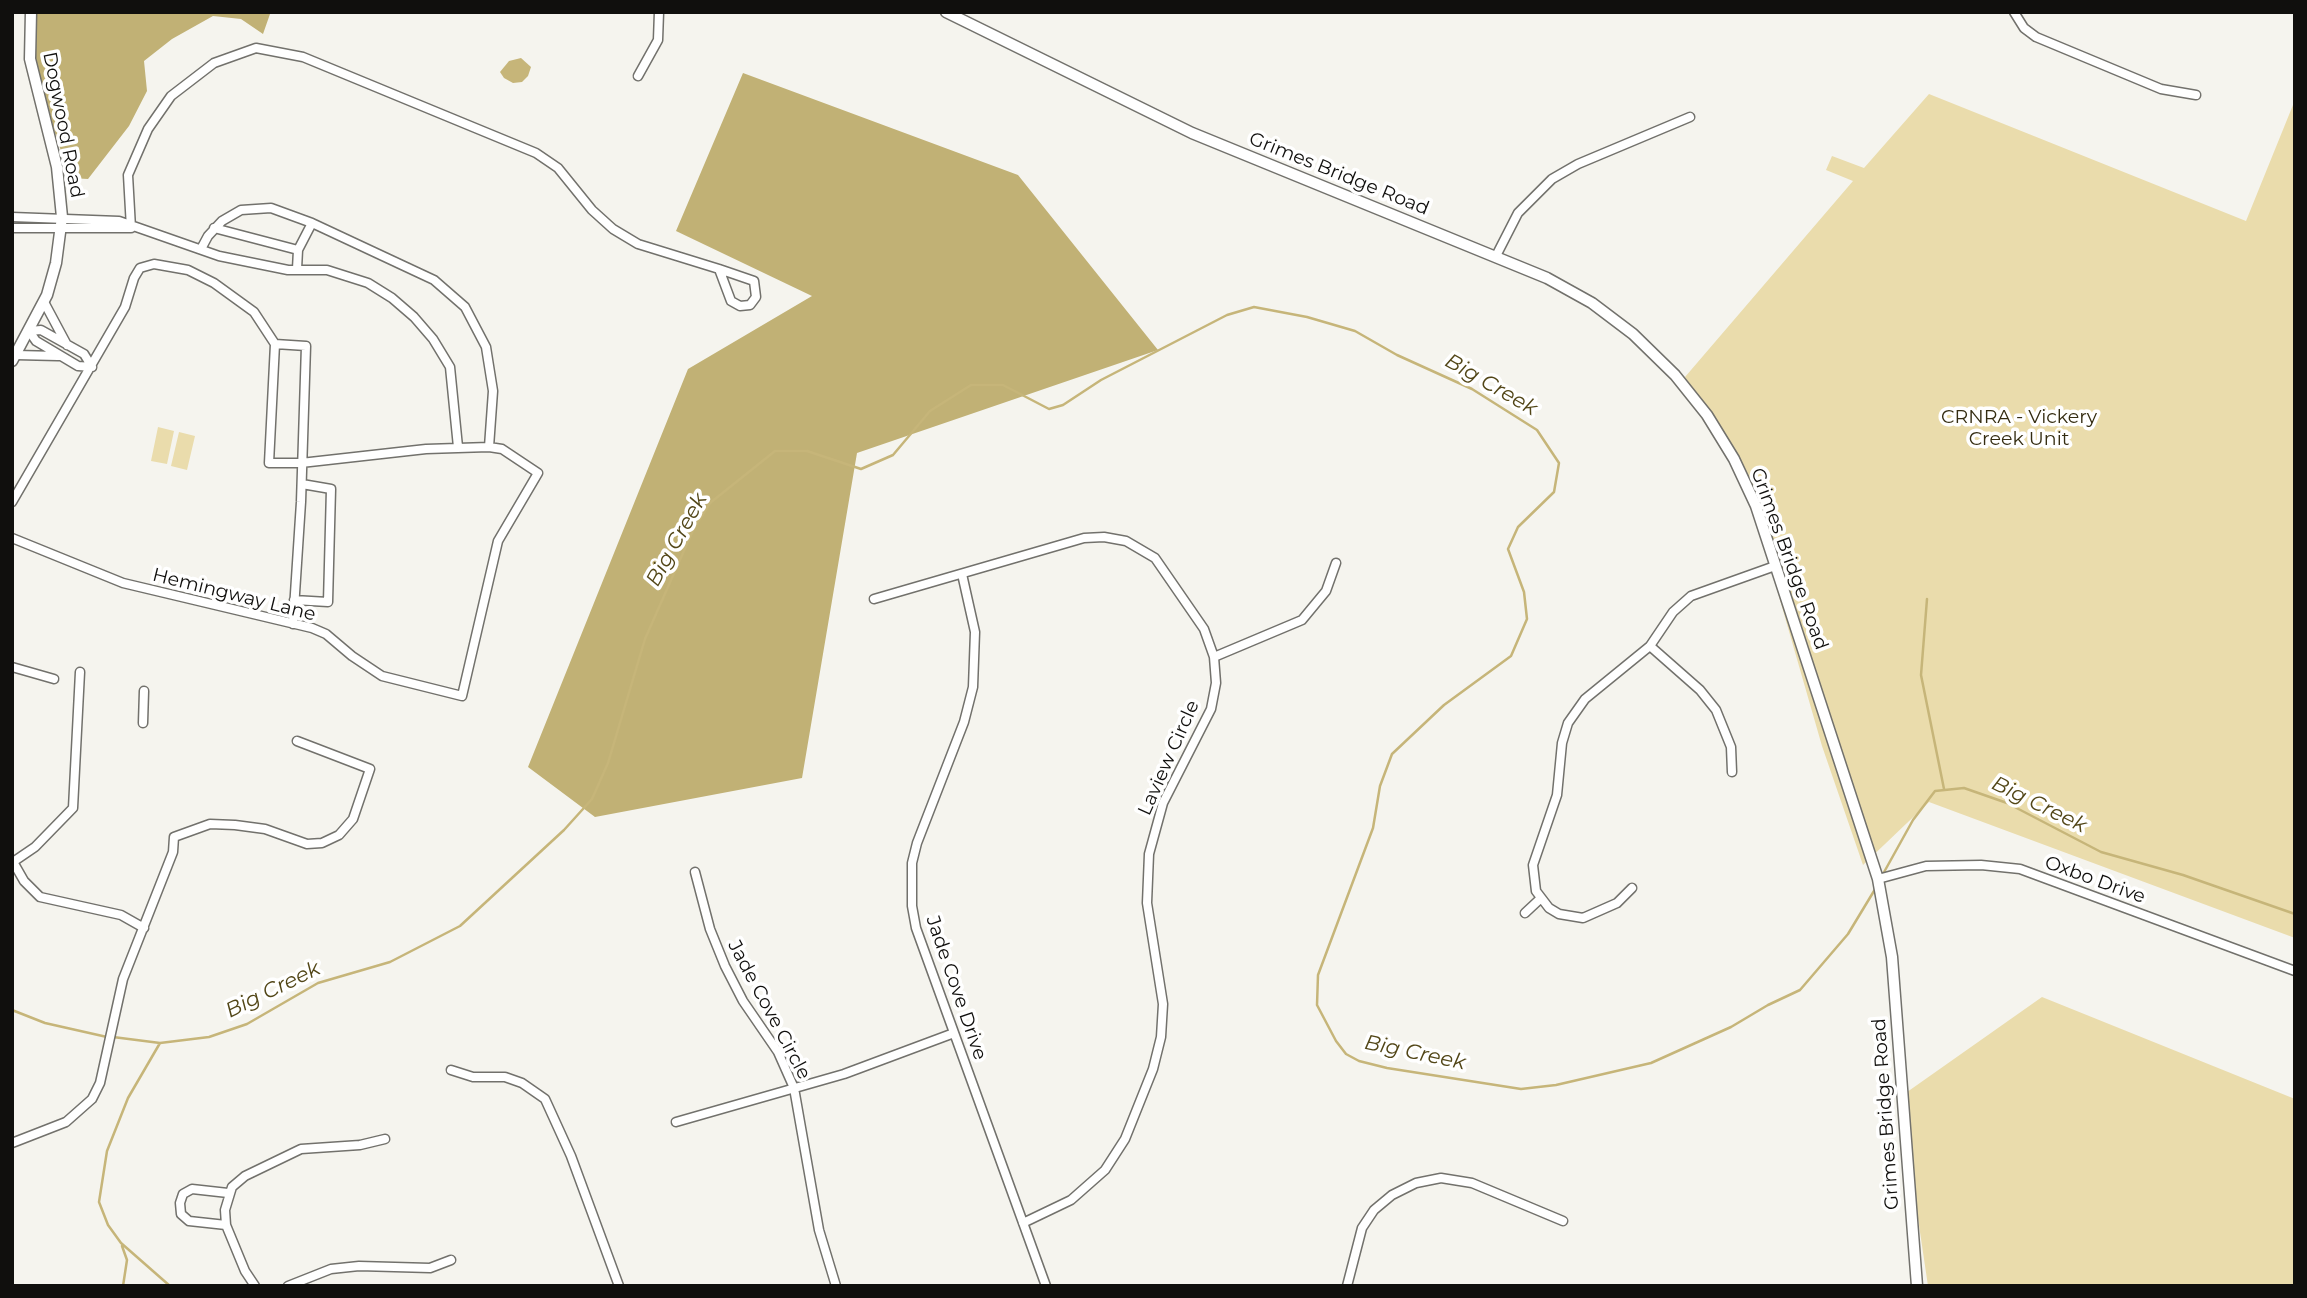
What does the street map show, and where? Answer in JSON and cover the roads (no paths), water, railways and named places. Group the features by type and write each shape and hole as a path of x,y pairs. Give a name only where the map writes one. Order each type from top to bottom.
{"street":[{"name":"Dogwood Road","path":"14,358 44,302 56,263 62,222 57,167 32,69 30,12"},
{"path":"638,76 658,40 659,12"},
{"name":"Grimes Bridge Road","path":"946,12 1192,133 1548,278 1592,303 1633,334 1675,375 1707,415 1734,459 1756,506 1878,879 1887,923 1917,1286"},
{"path":"2014,12 2024,28 2036,37 2161,89 2196,95"},
{"path":"131,228 128,175 148,129 171,96 214,63 256,48 303,57 536,153 558,168 597,215 625,237 670,255 719,269 754,281 756,296 750,305 740,306 731,301 719,269"},
{"path":"1496,256 1518,213 1552,179 1578,164 1690,117"},
{"path":"201,249 214,228 241,210 271,208 312,222 422,272 464,307 481,334 490,361 493,391 489,447"},
{"path":"12,217 62,222 119,222 254,265 327,270 368,283 392,298 424,327 450,367 458,447"},
{"path":"29,217 30,228"},
{"path":"12,228 30,228 62,222"},
{"path":"297,269 298,250 312,222"},
{"path":"214,228 298,250"},
{"path":"12,502 92,367 125,307 134,278 141,268 154,264 188,270 214,283 254,312 275,344 306,346 302,484 293,624"},
{"path":"44,302 67,345"},
{"path":"29,331 41,330 85,354 92,367"},
{"path":"29,331 36,341 60,356 78,366 92,367"},
{"name":"Hemingway Lane","path":"12,538 123,583 326,634 382,676 462,696 498,541 538,474 502,449 489,447 458,447 301,463 269,463 275,344"},
{"path":"14,358 60,356"},
{"path":"294,600 328,602 331,489 302,484"},
{"name":"Laview Circle","path":"874,599 1084,538 1104,537 1126,541 1147,551 1165,569 1203,629 1214,657 1216,683 1211,709 1163,803 1149,854 1147,903 1163,1004 1161,1037 1153,1069 1125,1139 1105,1170 1071,1200 1023,1223"},
{"path":"1214,657 1302,620 1326,592 1336,564"},
{"path":"1632,888 1617,903 1583,918 1559,914 1540,899 1533,883 1532,865 1557,795 1562,743 1568,723 1585,699 1650,646 1673,612 1691,596 1775,566"},
{"name":"Jade Cove Drive","path":"962,574 975,632 973,687 964,722 917,843 910,886 916,928 1046,1286"},
{"path":"1650,646 1700,690 1716,710 1731,747 1732,772"},
{"path":"12,667 54,679"},
{"path":"80,672 73,807 35,847 13,861 24,881 40,897 121,915 144,928"},
{"path":"142,723 144,691"},
{"path":"12,1143 66,1122 76,1116 92,1099 105,1064 123,979 173,852 174,837 210,824 265,829 307,844 322,843 339,835 353,819 370,769 297,741"},
{"name":"Oxbo Drive","path":"1878,879 1926,866 1981,865 2020,870 2295,971"},
{"name":"Jade Cove Circle","path":"695,872 710,929 724,966 743,1001 778,1052 794,1088 802,1119 816,1220 835,1286"},
{"path":"1525,913 1540,899"},
{"path":"676,1122 844,1074 954,1034"},
{"path":"452,1070 473,1077 505,1076 522,1083 545,1099 571,1156 618,1286"},
{"path":"255,1286 245,1270 226,1225 228,1193 245,1176 301,1149 360,1145 385,1139"},
{"path":"1347,1286 1355,1249 1374,1210 1392,1195 1416,1183 1441,1178 1472,1183 1563,1221"},
{"path":"226,1225 189,1221 181,1214 180,1203 183,1194 192,1189 228,1193"},
{"path":"288,1286 331,1269 359,1266 430,1269 451,1260"}],"waterway":[{"name":"Big Creek","path":"113,1037 160,1043 209,1037 247,1024 318,983 390,962 460,926 564,830 592,799 608,763 645,639 694,528 710,503 775,451 807,451 861,469 893,455 930,411 971,385 1003,385 1049,409 1063,405 1101,380 1227,315 1254,307 1307,317 1355,331 1397,355 1472,389 1537,430 1559,463 1554,492 1518,527 1508,549 1524,592 1527,619 1511,656 1444,705 1392,754 1380,786 1373,828 1318,975 1317,1005 1346,1054 1359,1061 1387,1068 1521,1089 1556,1085 1651,1063 1731,1027 1800,990 1848,934 1877,886"},
{"path":"1927,599 1921,675 1944,789"},
{"name":"Big Creek","path":"1883,874 1913,820 1935,791 1964,788 2007,803 2101,852 2183,875 2295,914"},
{"name":"Big Creek","path":"12,1010 45,1023 107,1037"},
{"path":"160,1043 128,1098 107,1151 99,1202 108,1225 121,1243 170,1286"},
{"path":"122,1246 127,1260 123,1286"}],"park label":[{"name":"CRNRA - Vickery Creek Unit","path":"2019,428"}]}
